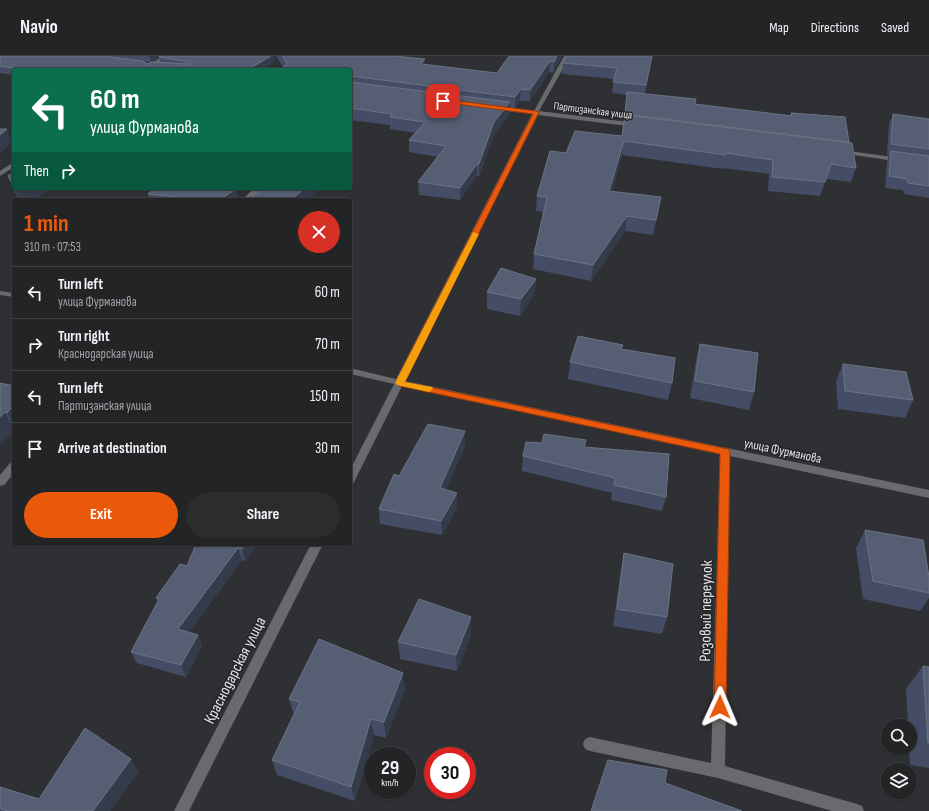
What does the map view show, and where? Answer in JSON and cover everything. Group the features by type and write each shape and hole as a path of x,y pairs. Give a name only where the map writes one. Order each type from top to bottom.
{"street":[{"path":"152,66 165,56"},
{"path":"352,476 536,112 567,56"},
{"path":"145,67 159,66"},
{"name":"Партизанская улица","path":"490,107 646,127"},
{"path":"835,151 929,164"},
{"path":"0,174 12,165"},
{"path":"248,198 256,190"},
{"path":"0,293 12,295"},
{"name":"улица Фурманова","path":"352,371 400,383 929,494"},
{"name":"Розовый переулок","path":"718,771 725,451"},
{"path":"0,482 12,468"},
{"name":"Краснодарская улица","path":"180,811 316,546"},
{"path":"590,744 718,771 857,811"}],"building":[{"path":"0,56 102,56 143,61 147,64 152,62 188,64 190,63 189,62 159,57 271,56 250,68 12,68 0,66"},
{"path":"282,56 394,56 425,59 421,64 497,73 509,56 557,56 554,62 550,61 530,90 521,89 515,97 352,76 352,68 282,68 287,64"},
{"path":"567,56 652,56 646,85 613,82 617,68 563,63"},
{"path":"352,82 510,102 494,122 479,164 477,164 460,188 418,182 446,146 409,140 425,122 390,117 392,114 352,108"},
{"path":"627,92 696,99 695,104 792,116 791,113 845,117 849,142 625,114"},
{"path":"893,114 929,119 929,149 891,144"},
{"path":"625,115 852,143 856,168 831,164 825,182 772,177 773,160 624,141 609,191 661,197 656,220 627,216 593,265 534,254 547,197 537,196 550,151 566,153 575,131 622,136"},
{"path":"0,129 7,129 0,135"},
{"path":"891,151 929,156 929,186 908,183 907,179 889,176"},
{"path":"12,173 12,183 8,176"},
{"path":"152,190 234,190 222,198 177,198 178,197 148,194"},
{"path":"261,190 303,190 293,198 251,198"},
{"path":"501,268 536,279 521,299 487,292"},
{"path":"578,336 623,345 621,349 675,358 672,383 570,362"},
{"path":"700,344 758,353 754,392 695,381"},
{"path":"843,364 906,372 913,400 845,391"},
{"path":"0,383 12,386 12,407 7,413 5,412 0,417"},
{"path":"428,424 465,431 440,488 457,493 441,521 379,509 394,474 399,476"},
{"path":"544,434 586,440 584,447 669,454 666,497 614,485 615,478 523,456 526,442 542,443"},
{"path":"865,530 923,540 929,577 929,593 873,581"},
{"path":"195,546 244,546 242,549 238,548 178,629 198,635 181,665 131,652 159,599 156,598 180,564 187,566"},
{"path":"624,553 673,564 667,617 617,609"},
{"path":"419,599 471,617 456,655 398,642"},
{"path":"319,639 403,673 384,722 371,719 351,787 272,760 300,702 289,699"},
{"path":"923,666 929,667 929,743 928,743"},
{"path":"85,728 131,759 93,811 7,811 0,808 0,787 39,799"},
{"path":"608,760 667,770 665,783 742,811 591,811"}],"slow traffic":[{"path":"429,389 400,383 475,234"}],"route":[{"path":"443,101 536,112 400,383 725,451 720,707"}]}
